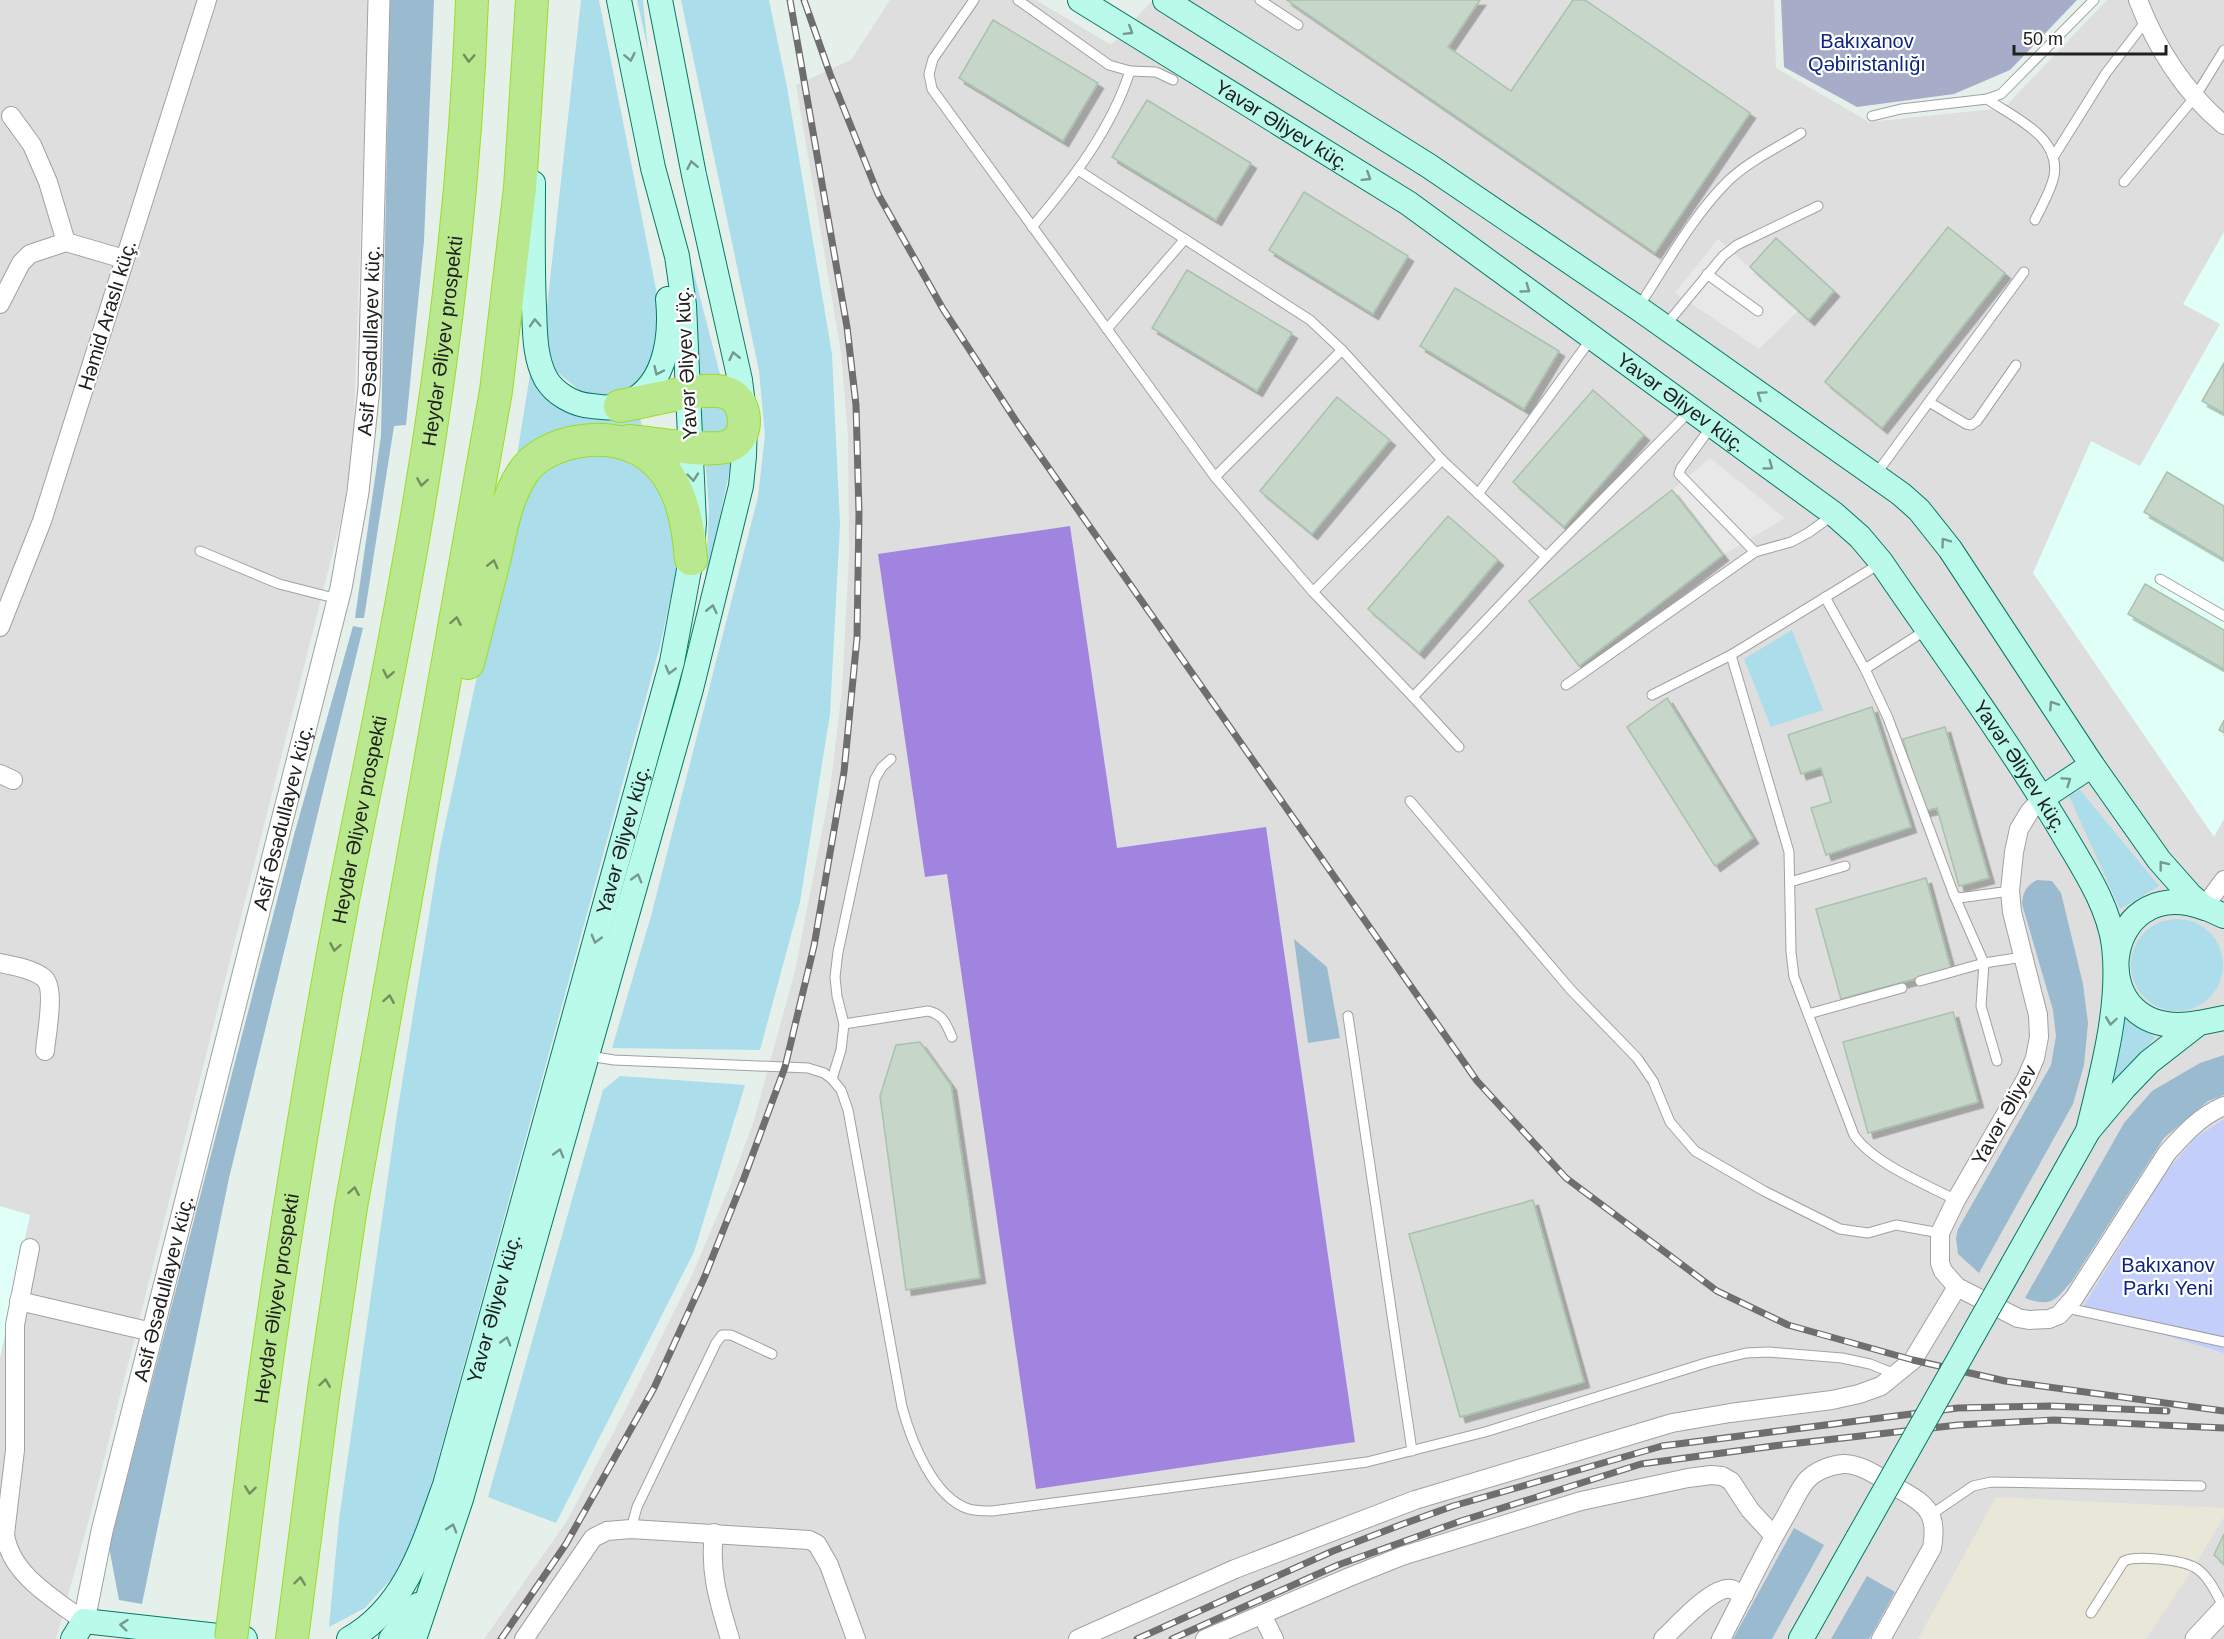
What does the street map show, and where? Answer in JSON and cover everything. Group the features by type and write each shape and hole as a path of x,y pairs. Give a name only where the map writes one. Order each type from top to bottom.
{"highway":[{"name":"Heydər Əliyev prospekti","path":"231,1639 257,1432 321,1025 406,578 435,398 458,208 470,60 472,0"},
{"path":"292,1639 317,1442 351,1207 496,391 520,188 532,13"},
{"path":"398,947 502,524 513,491 522,473 533,461 549,450 571,442 594,438 690,447 718,448 733,445 743,432 745,420 736,399 730,394 715,391 620,406"},
{"path":"616,440 643,451 666,473 680,501 687,524 691,559"}],"main road":[{"name":"Yavər Əliyev küç.","path":"349,1639 374,1623 404,1585 418,1557 444,1485 516,1233 672,662 691,559 694,511 681,279 653,168 619,0"},
{"name":"Yavər Əliyev küç.","path":"414,1639 461,1499 587,1056 708,624 741,486 745,420 740,380 694,175 660,0"},
{"name":"Yavər Əliyev küç.","path":"1080,0 1408,203 1692,409 1834,514 1860,537 1881,562 2042,798 2083,867 2107,914 2112,931 2115,962"},
{"path":"1165,0 1409,153 1638,308 1901,494 1935,529 2092,765 2172,876 2224,923"},
{"path":"532,13 533,287 537,347 540,364 547,380 571,401 585,405 620,406 639,396 651,386 659,372 667,347 669,306 653,168"},
{"path":"2042,798 2092,765"},
{"path":"2088,1131 2108,1044 2117,947 2124,933 2133,920 2159,904 2189,903 2214,912"},
{"path":"2115,962 2118,982 2127,1001 2141,1015 2159,1024 2179,1026 2224,1018"},
{"path":"1801,1639 2088,1131 2149,1062 2224,1005"},
{"path":"391,1639 434,1584"},
{"path":"79,1633 245,1639"}],"street":[{"name":"Həmid Araslı küç.","path":"0,627 42,521 207,0"},
{"name":"Asif Əsədullayev küç.","path":"79,1633 95,1559 338,599 358,492 369,388 379,0"},
{"path":"2138,0 2161,50 2195,97 2224,125"},
{"path":"11,116 32,145 48,182 66,242"},
{"path":"0,304 21,263 30,254 66,242 124,259"},
{"name":"Yavər Əliyev","path":"1957,1287 1943,1271 1940,1263 1940,1233 1956,1200 2026,1079 2035,1058 2039,1037 2038,1015 2012,912 2010,891 2019,829 2030,811 2042,798"},
{"path":"2214,912 2224,880"},
{"path":"0,963 38,975 45,979 51,989 45,1051"},
{"path":"1078,1639 1235,1569 1415,1500 1671,1424 1730,1413 1859,1395 1881,1386 1913,1360 1957,1287 2018,1318 2049,1319 2067,1308 2167,1153 2186,1132 2210,1112 2224,1106"},
{"path":"30,1248 7,1371 15,1450 5,1534 6,1546 12,1558 45,1592 79,1633"},
{"path":"19,1301 152,1332"},
{"path":"1721,1639 1774,1536 1806,1482 1816,1472 1843,1464 1876,1476 1920,1501 1932,1514 1934,1534 1932,1548 1881,1639"},
{"path":"1206,1639 1358,1573 1480,1531 1581,1501 1688,1478 1711,1475 1722,1476 1731,1481 1750,1510 1774,1536"},
{"path":"524,1639 593,1538 607,1531 631,1529 809,1539 817,1544 829,1565 856,1639"},
{"path":"714,1533 711,1555 716,1589 730,1639"},
{"path":"1663,1639 1707,1598 1719,1591 1730,1589 1744,1595"},
{"path":"2196,1639 2224,1608"},
{"path":"1262,1615 1274,1639"}],"lane":[{"path":"974,0 933,59 929,74 932,89 1215,477 1313,592 1460,747"},
{"path":"1018,0 1109,65 1130,71 1156,72 1173,80"},
{"path":"1260,0 1298,25"},
{"path":"1872,116 1901,109 1987,99 2001,94 2094,0"},
{"path":"2054,156 2106,73 2146,21"},
{"path":"2124,182 2195,97 2224,50"},
{"path":"1032,226 1078,170 1121,98 1130,71"},
{"path":"1987,99 2045,138 2054,156 2054,177 2035,220"},
{"path":"1638,308 1700,215 1729,181 1753,162 1801,134"},
{"path":"1078,170 1310,320 1342,350 1442,460 1546,557"},
{"path":"1665,327 1723,256 1737,245 1818,206"},
{"path":"1107,329 1185,239"},
{"path":"1875,475 2024,272"},
{"path":"1707,273 1758,311"},
{"path":"1478,494 1593,337"},
{"path":"1215,477 1342,350"},
{"path":"1929,402 1971,425 1977,421 2016,365"},
{"path":"1413,697 1546,557 1692,409"},
{"path":"1713,425 1679,474 1755,552"},
{"path":"1313,592 1442,460"},
{"path":"1566,685 1755,552 1791,542 1834,514"},
{"path":"200,551 279,584 338,599"},
{"path":"1652,695 1731,655 1881,562"},
{"path":"2160,579 2224,616"},
{"path":"1825,597 1865,669 1888,718 1954,895 1984,963 1981,1006 1997,1061"},
{"path":"1865,669 1927,629"},
{"path":"1731,655 1790,852 1793,969 1854,1135 1861,1146 1876,1157 1956,1200"},
{"path":"832,1079 841,1050 844,1024 835,977 838,952 875,779 882,767 891,759"},
{"path":"1410,801 1571,990 1637,1058 1653,1081 1670,1122 1695,1151 1764,1191 1840,1229 1868,1233 1896,1225 1940,1233"},
{"path":"1790,882 1845,866"},
{"path":"1954,895 1959,898 2010,891"},
{"path":"1920,981 1984,963 2023,957"},
{"path":"1808,1014 1902,988"},
{"path":"844,1024 928,1011 943,1017 952,1037"},
{"path":"1348,1016 1412,1451"},
{"path":"587,1056 614,1060 808,1068 824,1073 832,1079 841,1090 848,1110 905,1418 924,1466 948,1496 968,1509 992,1512 1367,1462 1485,1432 1709,1362 1746,1353 1768,1352 1842,1358 1870,1364 1897,1375"},
{"path":"2067,1308 2224,1342"},
{"path":"631,1529 637,1507 716,1342 722,1335 731,1335 772,1354"},
{"path":"1932,1514 1972,1486 1991,1482 2201,1486"},
{"path":"2091,1613 2124,1561 2130,1558 2162,1560 2194,1567 2206,1579 2224,1608"}],"shaded area":[{"path":"0,0 369,0 353,448 343,512 88,1523 56,1639 0,1639"},
{"path":"390,0 434,0 424,241 406,425 394,426 364,618 355,618 381,436"},
{"path":"581,0 599,0 657,294 656,351 638,386 618,396 599,396 579,390 558,373 548,358 545,325"},
{"path":"637,0 643,0 648,50"},
{"path":"681,0 769,0 787,87 832,354 840,525 830,714 800,902 760,1050 612,1048 651,916 758,497 765,435 759,371"},
{"path":"890,0 1036,0 1111,45 1153,0 1774,0 1776,68 1869,122 2004,108 2107,0 2224,0 2224,1639 484,1639 567,1521 629,1403 693,1273 731,1183 754,1120 795,971 830,790 842,689 849,555 848,436 841,352 796,85 851,60"},
{"path":"2224,232 2224,819 2214,837 2033,573 2091,441 2140,466 2220,324 2183,304"},
{"path":"1718,239 1798,311 1759,349 1675,293"},
{"path":"692,266 722,382 694,384"},
{"path":"531,368 541,388 637,416 642,424 639,431 515,468"},
{"path":"713,405 719,406 727,414 727,426 719,434 713,435 707,434 699,426 698,420 699,414 707,406"},
{"path":"619,449 660,478 677,526 676,573 660,646 421,1522 393,1577 365,1608 329,1627 339,1519 397,1114 440,848 514,504 546,462"},
{"path":"705,456 732,458 705,590 709,511"},
{"path":"1710,458 1785,518 1723,555 1672,490"},
{"path":"1070,526 1117,848 1266,827 1355,1442 1036,1489 947,874 925,877 878,554"},
{"path":"353,626 363,628 229,1178 142,1604 119,1600 109,1547 294,835"},
{"path":"1792,630 1823,710 1771,727 1744,659"},
{"path":"2080,790 2159,886 2120,909 2069,796"},
{"path":"2037,880 2052,881 2061,893 2083,984 2088,1023 2084,1065 2073,1104 1979,1273 1958,1254 1956,1238 1958,1229 2051,1065 2056,1036 2053,1010 2022,904 2026,890"},
{"path":"2177,919 2194,923 2209,933 2219,948 2223,965 2219,982 2209,997 2194,1007 2177,1011 2160,1007 2145,997 2135,982 2131,965 2135,948 2145,933 2160,923"},
{"path":"1294,939 1327,967 1340,1038 1308,1043"},
{"path":"2125,1019 2155,1037 2105,1099"},
{"path":"2224,1055 2224,1095 2208,1101 2164,1138 2072,1281 2057,1297 2047,1302 2025,1298 2124,1123 2152,1091 2200,1063"},
{"path":"620,1076 745,1085 694,1252 556,1523 488,1497 603,1090"},
{"path":"0,1206 30,1215 0,1358"},
{"path":"1996,1497 2224,1508 2224,1517 2146,1639 1918,1639"},
{"path":"1794,1528 1824,1545 1772,1639 1733,1639"},
{"path":"1867,1576 1895,1592 1869,1639 1831,1639"}],"green space":[{"name":"Bakıxanov Qəbiristanlığı","path":"1781,0 2077,0 2010,70 1954,94 1857,107 1784,67"},
{"name":"Bakıxanov Parkı Yeni","path":"2224,1119 2224,1353 2081,1310 2167,1171 2195,1138"}],"building":[{"path":"1287,0 1480,0 1448,47 1511,91 1573,0 1585,0 1750,113 1655,253"},
{"path":"993,20 1098,83 1063,141 959,78"},
{"path":"1147,100 1251,163 1216,220 1112,157"},
{"path":"1304,192 1408,256 1373,314 1269,250"},
{"path":"1948,227 2005,273 1882,428 1825,382"},
{"path":"1776,238 1834,291 1809,320 1750,267"},
{"path":"1187,270 1292,333 1257,391 1152,328"},
{"path":"1455,288 1559,351 1524,409 1420,346"},
{"path":"2224,363 2224,413 2202,401"},
{"path":"1593,390 1644,435 1564,527 1513,482"},
{"path":"1337,397 1390,440 1312,534 1260,491"},
{"path":"2167,472 2224,506 2224,559 2144,512"},
{"path":"1672,490 1723,555 1579,666 1529,601"},
{"path":"1448,516 1498,560 1419,653 1368,609"},
{"path":"2145,584 2224,630 2224,669 2128,614"},
{"path":"1667,698 1753,838 1715,866 1627,727"},
{"path":"1872,707 1911,827 1826,855 1811,808 1831,802 1821,768 1801,774 1788,735"},
{"path":"2224,720 2224,733 2219,730"},
{"path":"1945,727 1989,878 1959,886 1937,808 1924,811 1903,739"},
{"path":"1926,878 1951,969 1841,999 1816,909"},
{"path":"1953,1012 1978,1102 1868,1133 1843,1042"},
{"path":"920,1042 951,1085 980,1278 906,1290 880,1096 896,1045"},
{"path":"1533,1200 1584,1382 1460,1417 1409,1234"},
{"path":"2224,1534 2224,1564 2214,1555"}],"railway":[{"path":"501,1639 566,1544 654,1388 705,1276 785,1067 814,946 844,772 857,638 859,513 856,405 847,327 790,0"},
{"path":"804,0 830,74 878,194 943,309 1018,424 1477,1081 1566,1178 1717,1291 1788,1325 1913,1360 2005,1381 2224,1411"},
{"path":"1137,1639 1333,1551 1403,1524 1453,1506 1662,1446 1958,1408 2051,1406 2167,1411"},
{"path":"1172,1639 1338,1565 1461,1521 1641,1464 1958,1425 2054,1420 2224,1428"}]}
